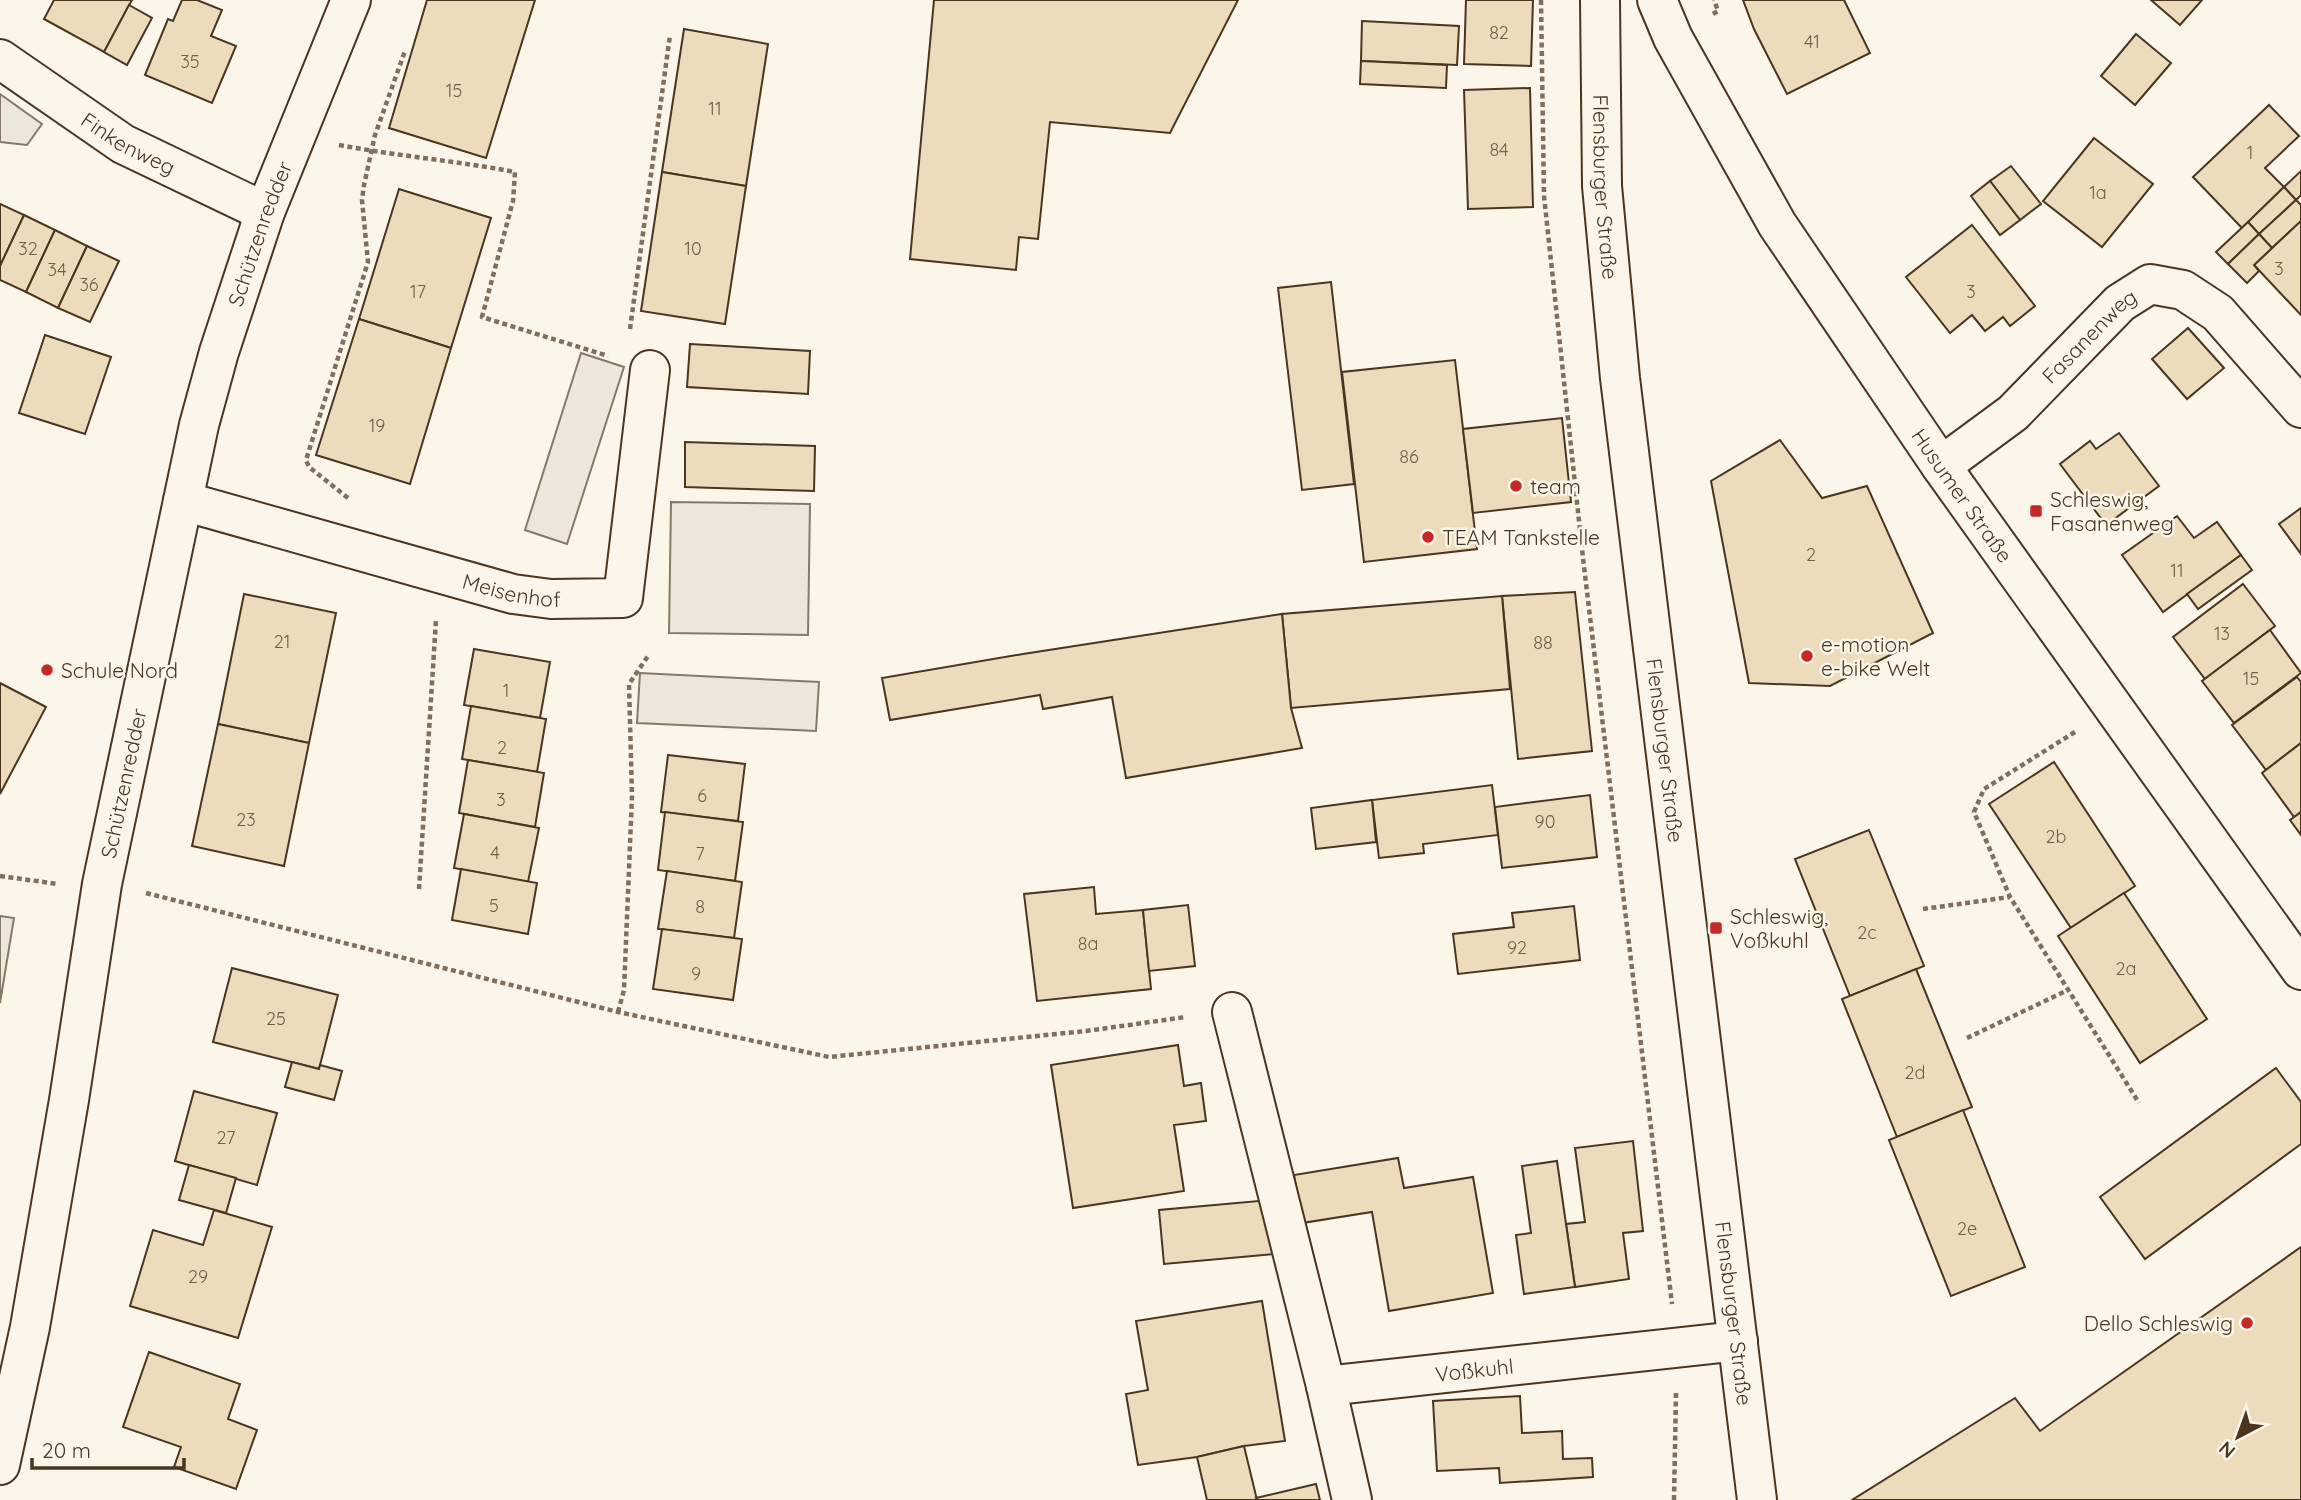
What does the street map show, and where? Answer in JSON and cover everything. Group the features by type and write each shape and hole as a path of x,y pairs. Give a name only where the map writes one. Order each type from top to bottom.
{"street":[{"name":"Schützenredder","path":"0,1465 30,1327 102,884 199,425 219,352 265,212 351,0"},
{"name":"Flensburger Straße","path":"1600,0 1602,186 1620,378 1756,1500"},
{"name":"Husumer Straße","path":"1657,0 1673,38 1777,224 1941,466 2301,970"},
{"name":"Finkenweg","path":"0,59 123,144 265,212"},
{"name":"Fasanenweg","path":"1941,466 2013,413 2120,303 2150,284 2183,290 2218,313 2301,408"},
{"name":"Meisenhof","path":"183,501 513,594 551,599 623,598 638,366"},
{"path":"1232,1012 1326,1385 1352,1500"},
{"name":"Voßkuhl","path":"1326,1385 1738,1341"}],"path":[{"path":"1541,0 1544,196 1583,558 1677,1347 1674,1500"},
{"path":"297,138 372,152 464,162 515,172 513,201 482,317 638,366 670,34"},
{"path":"341,546 351,510 348,498 309,467 306,460 368,262 362,200 375,135 405,51"},
{"path":"419,888 441,574"},
{"path":"618,1012 624,990 632,796 629,684 648,656"},
{"path":"2068,736 1984,789 1974,812 2010,897 2139,1103"},
{"path":"0,876 72,886 102,884 161,896 618,1012 830,1057 1086,1031 1232,1012"},
{"path":"1923,909 2010,897"},
{"path":"1967,1038 2068,990"}],"shaded area":[{"path":"0,94 42,124 27,145 0,142"},
{"path":"581,353 624,367 567,544 525,530"},
{"path":"671,502 810,504 808,635 669,633"},
{"path":"640,673 819,682 816,731 637,723"},
{"path":"0,916 14,918 0,1003"}],"building":[{"path":"54,0 132,0 104,52 44,19"},
{"path":"182,0 197,0 222,10 211,36 236,46 212,103 145,75 168,19 173,21"},
{"path":"427,0 535,0 486,158 389,128"},
{"path":"934,0 1238,0 1170,133 1050,122 1038,239 1019,237 1016,270 910,259"},
{"path":"1466,0 1533,0 1531,66 1464,64"},
{"path":"1743,0 1844,0 1870,53 1787,94 1754,29"},
{"path":"2151,0 2202,0 2180,25"},
{"path":"129,5 152,18 127,65 104,52"},
{"path":"1362,21 1459,26 1457,65 1361,61"},
{"path":"684,29 768,44 746,186 662,172"},
{"path":"2136,34 2171,63 2135,105 2101,76"},
{"path":"1361,61 1447,65 1446,88 1360,84"},
{"path":"1530,88 1533,207 1468,209 1464,90"},
{"path":"2269,105 2299,136 2265,168 2284,187 2242,228 2193,177"},
{"path":"2094,138 2153,184 2102,247 2043,201"},
{"path":"2011,166 2041,204 2020,220 1990,181"},
{"path":"2301,171 2301,195 2296,200 2284,187"},
{"path":"662,172 746,186 725,324 641,311"},
{"path":"1990,181 2020,220 2000,235 1971,196"},
{"path":"2284,187 2296,200 2259,234 2248,222"},
{"path":"399,189 491,218 451,348 359,319"},
{"path":"2296,200 2301,205 2301,221 2272,248 2259,234"},
{"path":"0,204 24,215 0,266"},
{"path":"24,215 55,230 26,292 0,280 0,266"},
{"path":"2301,221 2301,315 2254,265"},
{"path":"2248,222 2259,234 2228,264 2216,252"},
{"path":"1972,225 2035,306 2010,326 2003,317 1985,331 1972,315 1950,333 1906,277"},
{"path":"55,230 87,246 58,308 26,292"},
{"path":"2259,234 2272,248 2254,265 2259,271 2247,283 2228,264"},
{"path":"87,246 119,261 90,322 58,308"},
{"path":"1331,282 1354,484 1302,490 1278,288"},
{"path":"359,319 451,348 410,484 316,455"},
{"path":"2188,328 2224,368 2187,399 2152,359"},
{"path":"45,335 111,357 85,434 19,413"},
{"path":"690,344 810,351 808,394 687,387"},
{"path":"1455,360 1477,549 1364,562 1342,372"},
{"path":"1562,418 1571,502 1473,513 1463,429"},
{"path":"2119,433 2159,486 2106,525 2060,464 2090,441 2096,449"},
{"path":"1780,440 1822,498 1867,486 1933,633 1830,686 1749,683 1711,481"},
{"path":"685,442 815,446 814,491 685,487"},
{"path":"2301,508 2301,554 2279,524"},
{"path":"2177,516 2194,538 2217,522 2241,555 2163,612 2122,555"},
{"path":"2241,555 2252,570 2198,609 2187,594"},
{"path":"2243,584 2275,626 2205,679 2173,637"},
{"path":"1575,592 1592,751 1518,759 1502,596"},
{"path":"244,594 336,613 309,743 218,724"},
{"path":"1502,596 1510,689 1291,708 1282,614"},
{"path":"1282,614 1291,708 1302,748 1126,778 1112,697 1043,709 1040,695 890,720 882,678"},
{"path":"2270,630 2301,673 2234,723 2202,681"},
{"path":"474,649 550,662 540,718 464,705"},
{"path":"2297,677 2301,682 2301,743 2266,770 2232,725"},
{"path":"0,683 46,707 0,794"},
{"path":"471,706 546,719 537,772 462,759"},
{"path":"218,724 309,743 284,866 192,846"},
{"path":"2301,743 2301,812 2294,817 2262,773"},
{"path":"668,755 745,764 738,821 661,812"},
{"path":"468,760 544,773 535,827 459,813"},
{"path":"2054,762 2135,886 2071,928 1989,804"},
{"path":"1492,785 1498,835 1423,844 1424,853 1379,858 1372,800"},
{"path":"1590,795 1597,857 1502,868 1495,807"},
{"path":"1372,800 1376,842 1316,849 1311,808"},
{"path":"665,812 743,822 735,881 658,870"},
{"path":"2301,812 2301,835 2290,820"},
{"path":"464,814 539,828 528,882 454,868"},
{"path":"1869,830 1924,966 1850,996 1795,859"},
{"path":"461,869 537,883 528,934 452,920"},
{"path":"667,871 742,882 734,938 658,929"},
{"path":"1094,887 1096,914 1143,910 1151,989 1037,1001 1024,894"},
{"path":"2124,893 2207,1019 2140,1063 2058,936"},
{"path":"1188,905 1195,966 1149,971 1143,910"},
{"path":"1574,906 1580,960 1458,974 1453,934 1514,927 1512,913"},
{"path":"662,929 742,939 733,1000 653,989"},
{"path":"232,968 338,995 319,1069 213,1042"},
{"path":"1916,969 1972,1107 1897,1137 1842,999"},
{"path":"1178,1045 1184,1086 1201,1083 1206,1121 1174,1125 1184,1191 1073,1208 1051,1065"},
{"path":"292,1062 319,1069 320,1065 342,1071 334,1100 285,1087"},
{"path":"2276,1068 2301,1102 2301,1144 2145,1259 2100,1197"},
{"path":"194,1091 277,1113 257,1185 175,1161"},
{"path":"1963,1110 2025,1267 1951,1296 1889,1140"},
{"path":"1633,1141 1643,1231 1623,1233 1629,1279 1575,1287 1566,1224 1585,1222 1575,1148"},
{"path":"1398,1158 1404,1188 1473,1177 1493,1293 1389,1311 1372,1212 1302,1223 1294,1175"},
{"path":"1557,1161 1575,1287 1524,1294 1516,1235 1531,1233 1522,1166"},
{"path":"189,1165 236,1178 226,1213 179,1200"},
{"path":"1270,1200 1274,1254 1164,1264 1159,1210"},
{"path":"214,1210 272,1227 238,1338 130,1306 153,1230 203,1245"},
{"name":"Dello Schleswig","path":"2301,1247 2301,1500 1852,1500 2015,1398 2040,1431"},
{"path":"1262,1301 1285,1441 1138,1465 1126,1394 1148,1390 1136,1321"},
{"path":"149,1352 240,1384 228,1419 257,1430 236,1489 174,1467 181,1447 123,1427"},
{"path":"1520,1396 1522,1433 1562,1431 1563,1459 1592,1458 1593,1477 1500,1483 1499,1468 1437,1471 1433,1401"},
{"path":"1244,1446 1257,1500 1207,1500 1197,1457"},
{"path":"1316,1484 1320,1500 1256,1498"}],"place":[{"name":"team","path":"1516,486"},
{"name":"Schleswig, Fasanenweg","path":"2036,511"},
{"name":"TEAM Tankstelle","path":"1428,537"},
{"name":"e-motion e-bike Welt","path":"1807,656"},
{"name":"Schule Nord","path":"47,670"},
{"name":"Schleswig, Voßkuhl","path":"1716,928"},
{"name":"Dello Schleswig","path":"2247,1323"}]}
